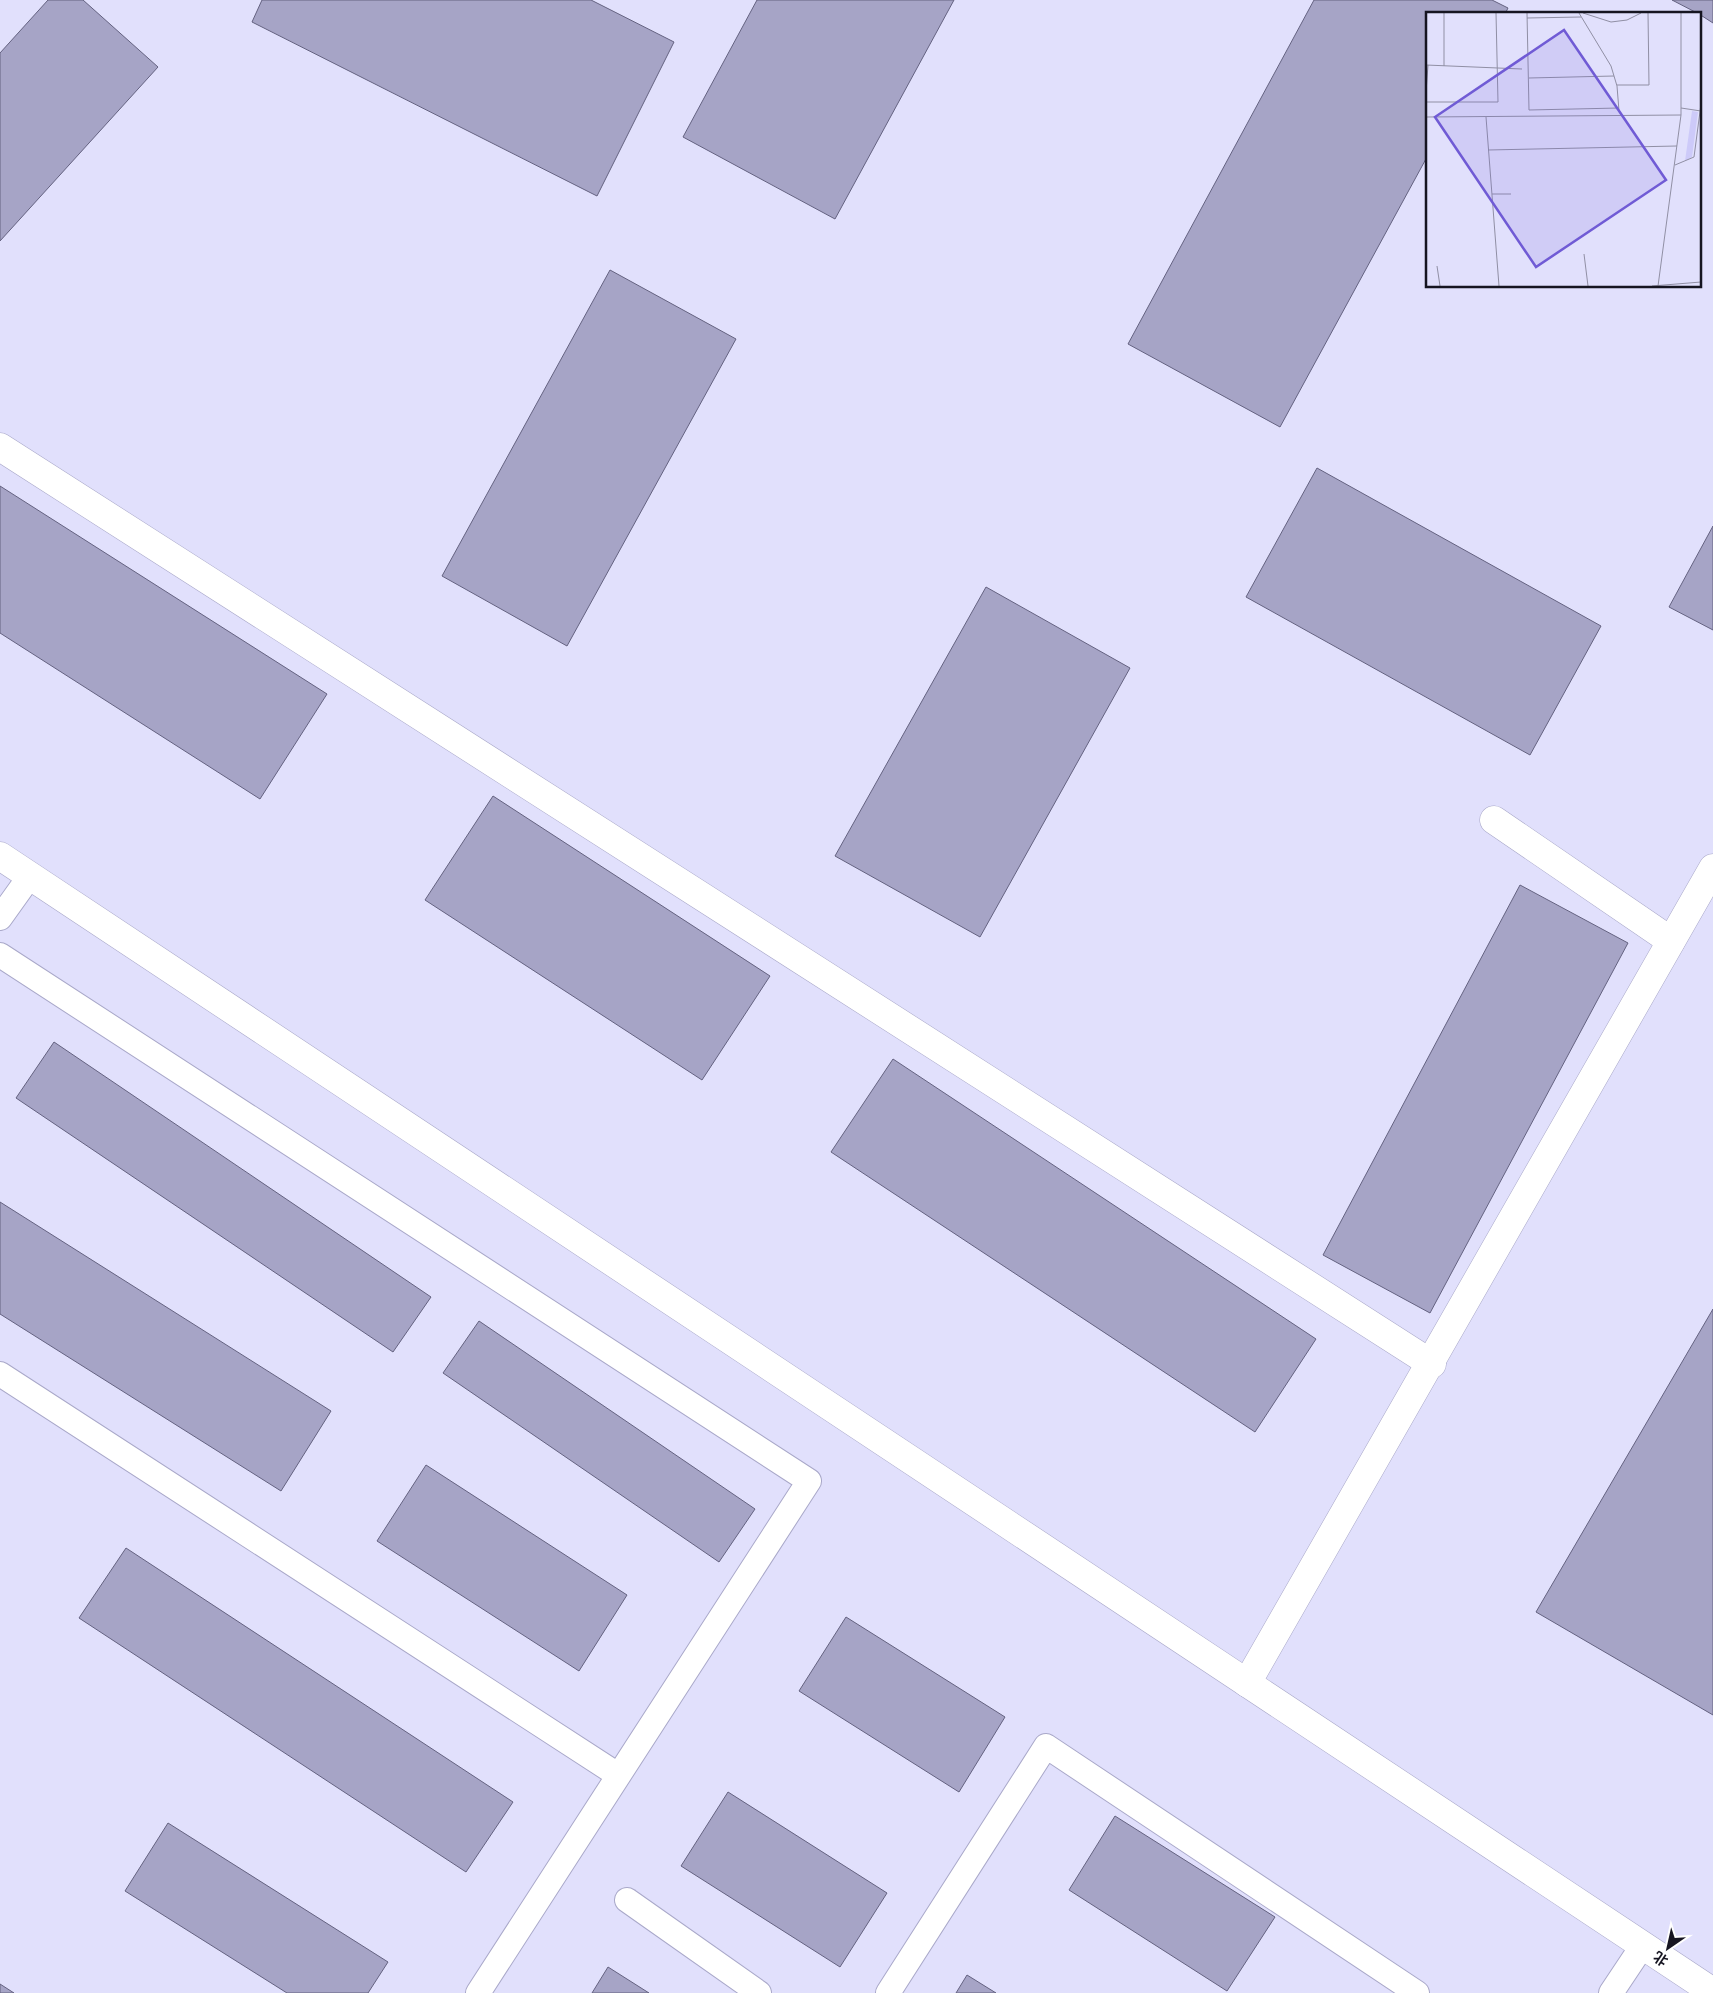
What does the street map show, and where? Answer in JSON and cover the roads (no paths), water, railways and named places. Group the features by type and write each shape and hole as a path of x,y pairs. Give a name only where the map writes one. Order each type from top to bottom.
{"street":[{"path":"0,447 1432,1364"},
{"path":"1494,820 1672,941"},
{"path":"0,856 1713,1992"},
{"path":"1247,1683 1432,1364 1713,868"}],"lane":[{"path":"0,918 30,876"},
{"path":"0,955 809,1481 478,1993"},
{"path":"0,1374 618,1775"},
{"path":"888,1993 1046,1746 1417,1993"},
{"path":"627,1900 759,1993"},
{"path":"1611,1993 1643,1945"}]}
